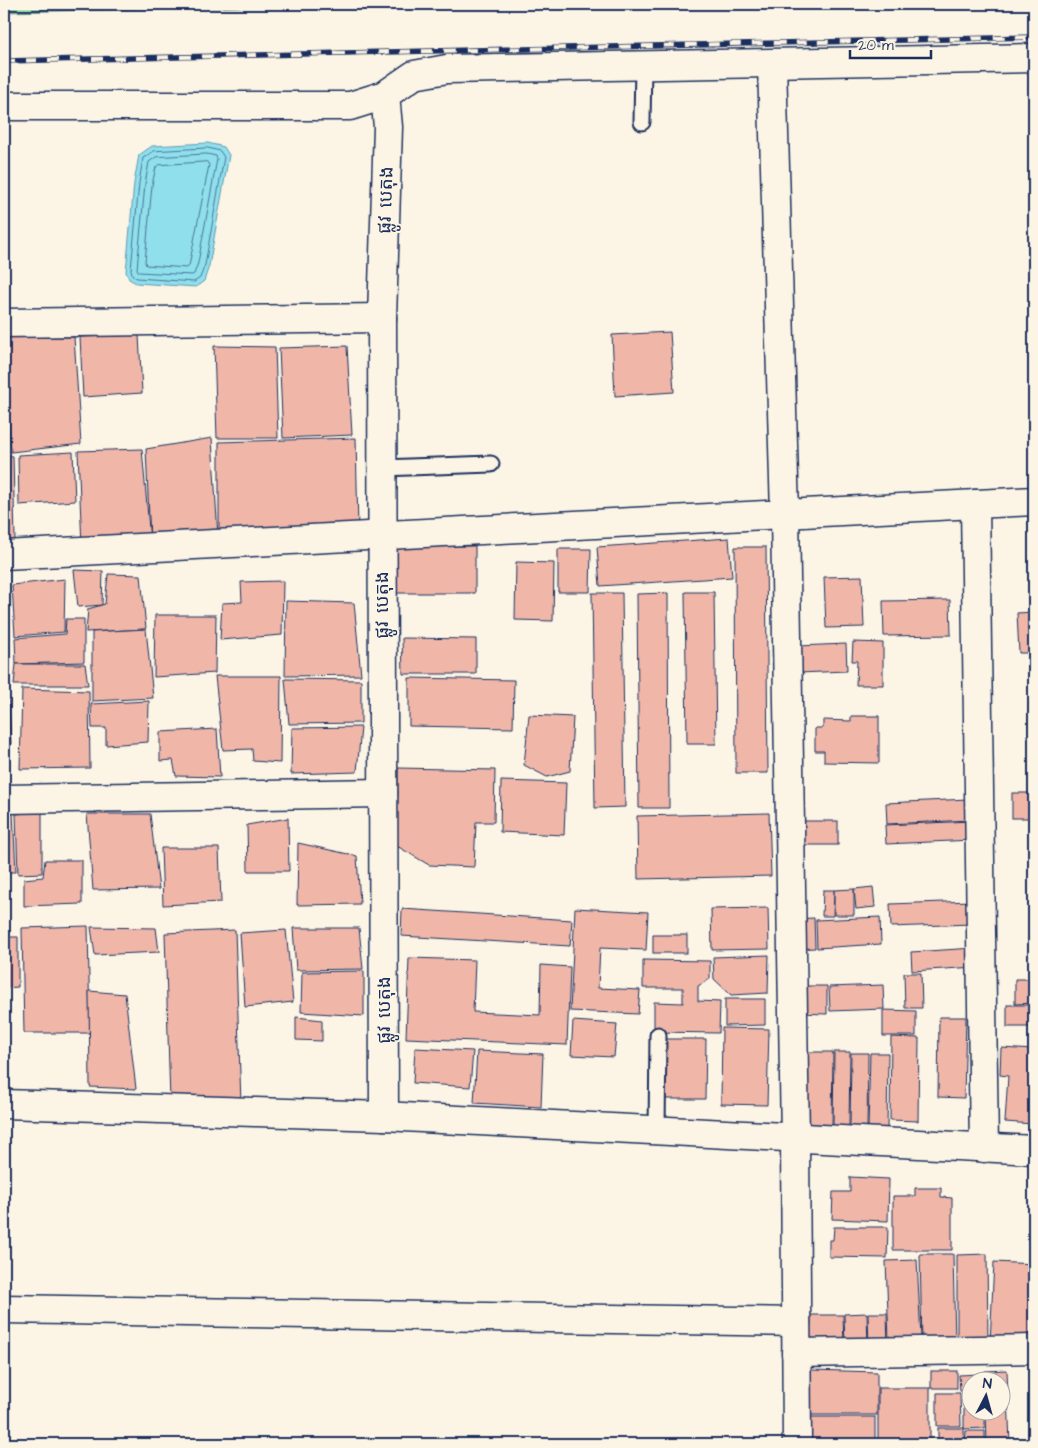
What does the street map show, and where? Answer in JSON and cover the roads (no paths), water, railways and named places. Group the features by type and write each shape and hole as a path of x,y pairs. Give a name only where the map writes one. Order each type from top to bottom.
{"street":[{"path":"4,106 350,106 385,95 414,75 447,69 1034,58"},
{"path":"772,64 785,514 795,1138 797,1444"},
{"name":"ផ្លូវ បេតុង","path":"384,1116 382,318 388,127 385,95"},
{"path":"4,324 382,318"},
{"path":"4,555 1034,501"},
{"path":"975,504 984,1148"},
{"path":"4,799 383,793"},
{"path":"4,1104 384,1116 1034,1150"},
{"path":"4,1309 796,1322"},
{"path":"796,1353 1034,1349"}],"lane":[{"path":"642,122 643,66"},
{"path":"382,468 492,464"},
{"path":"657,1130 658,1035"}],"water":[{"path":"208,143 224,147 229,155 209,266 204,281 196,287 136,283 129,279 126,272 134,183 139,155 152,146"}],"railway":[{"path":"4,61 1034,37"}]}
